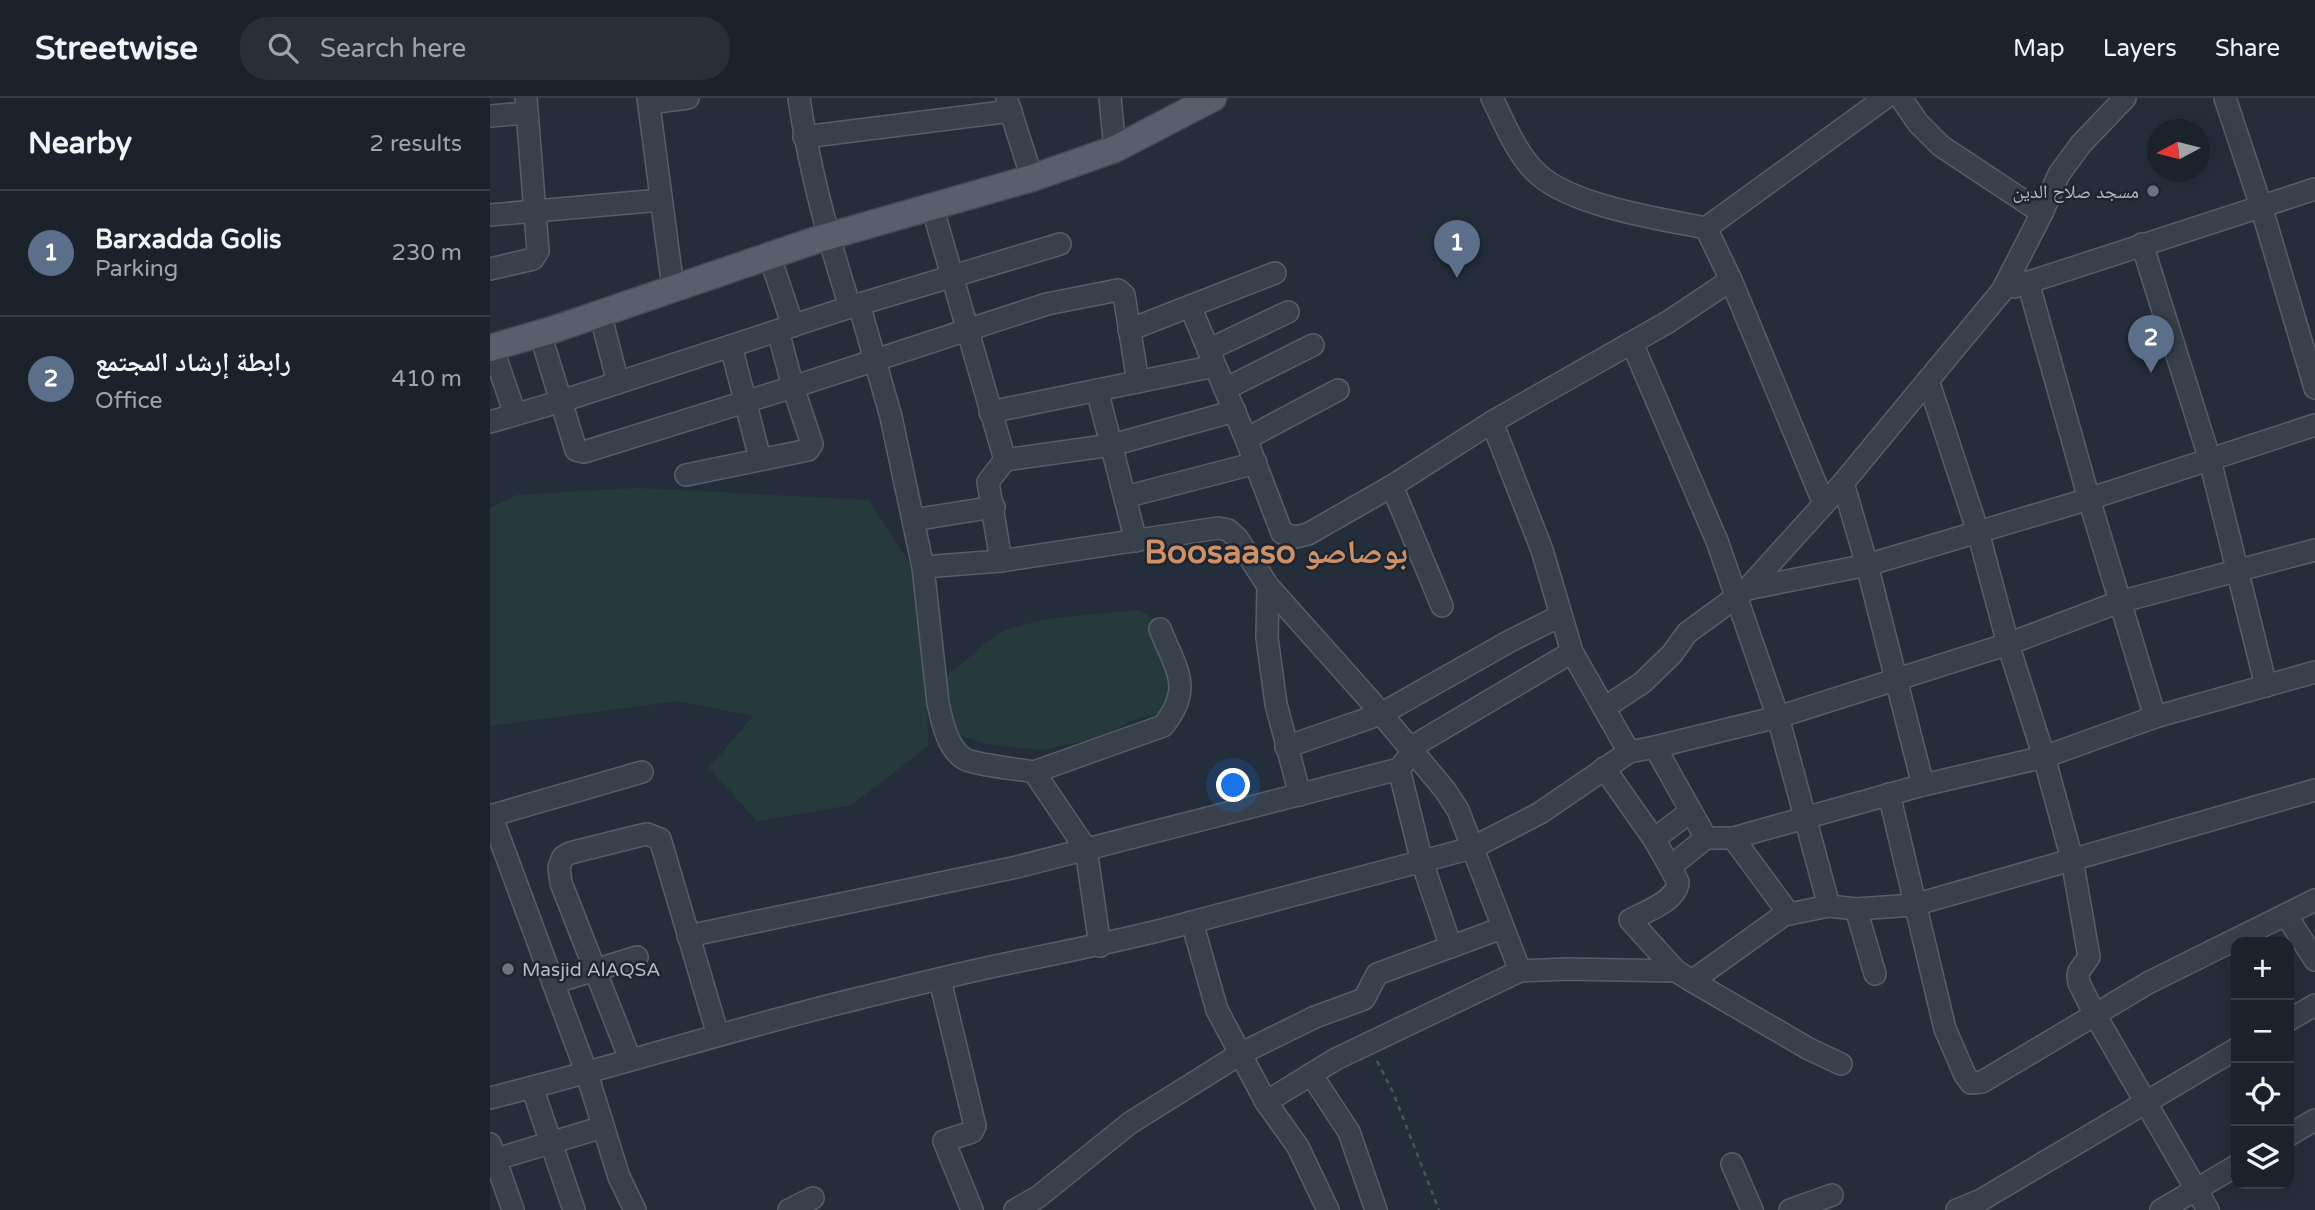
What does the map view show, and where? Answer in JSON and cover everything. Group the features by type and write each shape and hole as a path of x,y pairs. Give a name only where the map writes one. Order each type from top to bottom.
{"main road":[{"path":"491,347 828,237 1032,178 1115,149 1213,98"}],"street":[{"path":"673,288 648,100 688,98"},
{"path":"799,98 804,137 828,237 874,361 891,417 923,567 939,703 943,723 953,747 964,759 1034,772 1163,726 1175,711 1182,685 1160,629"},
{"path":"1110,98 1115,149"},
{"path":"1492,98 1513,140 1537,174 1559,190 1625,211 1706,228 1885,98"},
{"path":"1900,98 1941,146 2042,213"},
{"path":"1604,708 1642,683 1672,654 1687,634 1741,593 1843,483 2002,291 2059,174 2074,153 2125,98"},
{"path":"2225,98 2261,206 2315,388"},
{"path":"490,116 526,105 538,251 533,259 490,269"},
{"path":"804,137 1009,105 1032,178"},
{"path":"2002,291 2315,188"},
{"path":"490,215 661,200"},
{"path":"932,206 1005,460"},
{"path":"1706,228 1731,279 1824,504"},
{"path":"490,422 854,305 1060,244"},
{"path":"2142,244 2210,460 2266,686"},
{"path":"686,475 808,450 813,444 793,387 786,328 770,257"},
{"path":"1129,330 1275,273"},
{"path":"1189,306 1235,411 1282,533 1295,537 1308,534 1392,486 1492,422 1668,322 1731,279"},
{"path":"2028,282 2119,602 2155,717"},
{"path":"540,333 576,450 584,452 1047,304 1118,290 1124,295 1138,382"},
{"path":"990,412 1138,382 1212,358 1288,312"},
{"path":"600,313 618,383"},
{"path":"1632,343 1741,593 1829,906"},
{"path":"1225,390 1313,345"},
{"path":"731,346 760,459"},
{"path":"491,347 515,414"},
{"path":"1928,380 1978,532 2008,644 2044,757 2072,859 2089,951 2089,957 2078,971 2079,983 2208,1210"},
{"path":"1097,390 1136,541"},
{"path":"1246,439 1338,390"},
{"path":"1001,561 988,482 1005,460 1112,445 1235,411"},
{"path":"1492,422 1542,550 1572,652 1629,752"},
{"path":"1741,593 1867,565 2089,499 2315,425"},
{"path":"1125,497 1256,463"},
{"path":"1843,483 1867,565 1923,785"},
{"path":"1392,486 1442,606"},
{"path":"913,520 994,507"},
{"path":"923,567 1001,561 1218,528 1228,530 1237,538 1268,586 1381,714 1407,756 1445,790 1456,806 1520,971"},
{"path":"490,1098 587,1074 630,1059 718,1035 1008,963 1100,946 1472,848 1540,813 1629,752 1778,717 2008,644 2119,602 2315,550"},
{"path":"1268,586 1267,638 1276,704 1300,795"},
{"path":"1286,747 1381,714 1560,616"},
{"path":"688,936 967,879 1300,795 1407,756 1572,652"},
{"path":"1670,867 1706,838 1733,838 1888,794 2044,757 2155,717 2315,672"},
{"path":"1655,747 1706,838"},
{"path":"1407,756 1422,862 1451,947"},
{"path":"1604,768 1654,839 1678,882 1678,888 1665,901 1630,920 1684,976 1809,1049 1841,1064"},
{"path":"635,1210 620,1177 587,1074 490,816 642,772"},
{"path":"1034,772 1086,849 1100,946"},
{"path":"1266,1102 1336,1059 1520,971 1568,969 1684,976 1784,915 1829,906 1856,909 1913,905 2315,790"},
{"path":"1888,794 1945,1029 1971,1083 1982,1082 2148,983 2315,900"},
{"path":"1654,839 1690,812"},
{"path":"630,1059 561,883 559,867 563,857 570,853 647,834 660,839 718,1035"},
{"path":"1733,838 1789,914"},
{"path":"1856,909 1875,974"},
{"path":"2287,915 2315,960"},
{"path":"1192,922 1217,1010 1266,1102 1298,1147 1328,1210"},
{"path":"1015,1210 1041,1204 1130,1123 1240,1054 1315,1017 1364,999 1377,974 1502,928"},
{"path":"553,983 637,957"},
{"path":"940,979 975,1126 972,1132 944,1141 972,1210"},
{"path":"2294,1017 2315,1005"},
{"path":"1957,1210 1981,1200 2231,1052"},
{"path":"1311,1074 1349,1132 1376,1210"},
{"path":"532,1087 574,1210"},
{"path":"2294,1132 2315,1120"},
{"path":"513,1210 492,1155 603,1127"},
{"path":"1732,1164 1752,1210"},
{"path":"2161,1210 2231,1169"},
{"path":"1790,1210 1832,1195"},
{"path":"789,1210 813,1198"}],"path":[{"path":"1367,1044 1393,1091 1439,1210"}],"green space":[{"path":"637,488 868,500 926,588 928,746 851,805 757,821 709,768 753,716 678,701 490,726 490,508 517,495"},
{"path":"1138,610 1153,619 1177,644 1182,662 1176,704 1128,722 1106,736 1043,750 991,745 961,736 950,720 945,676 999,634 1022,625 1055,618"}],"place":[{"name":"مسجد صلاح الدين","path":"2153,191"},
{"name":"Barxadda Golis","path":"1457,278"},
{"name":"رابطة إرشاد المجتمع","path":"2151,373"},
{"name":"Masjid AlAQSA","path":"508,969"}],"district":[{"name":"Boosaaso بوصاصو","path":"1276,551"}]}
